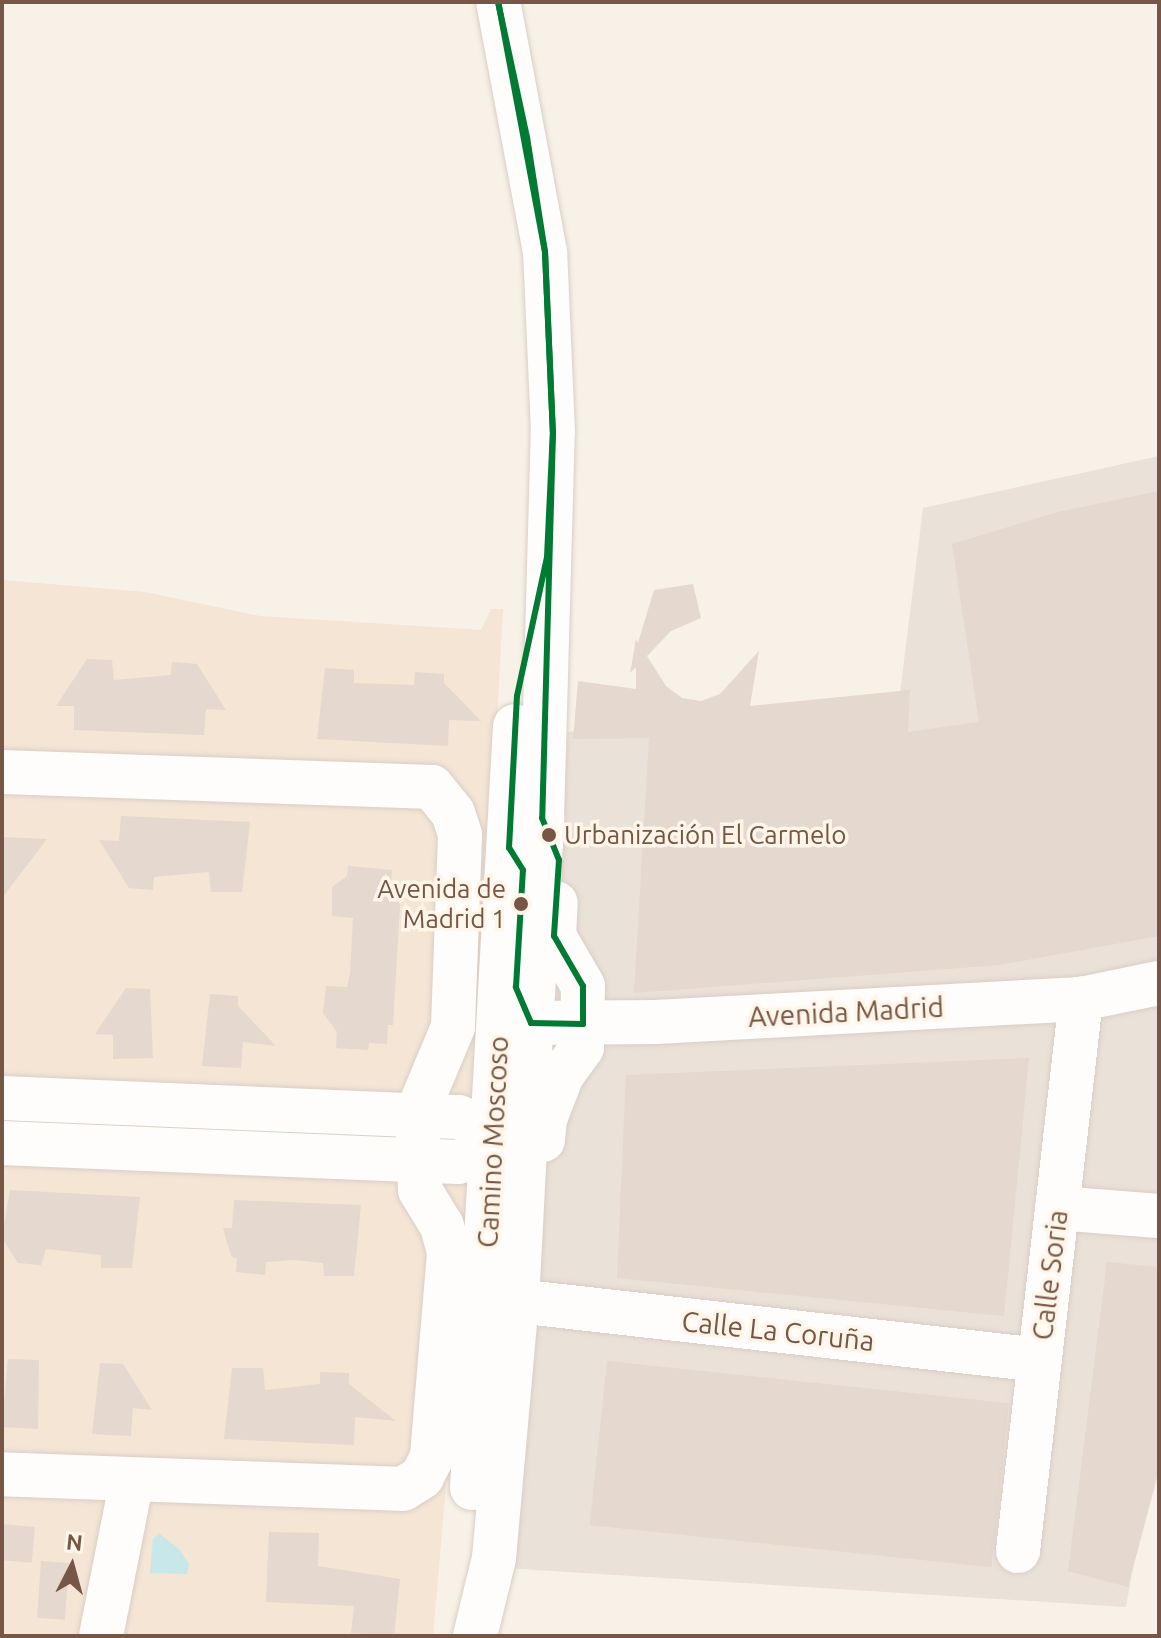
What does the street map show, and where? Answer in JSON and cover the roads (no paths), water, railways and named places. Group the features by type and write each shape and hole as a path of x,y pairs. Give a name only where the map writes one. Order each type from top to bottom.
{"street":[{"name":"Camino Moscoso","path":"498,2 545,252 553,432 547,557 542,818 531,1023 512,1091"},
{"name":"Camino Moscoso","path":"475,1635 494,1558 517,1301 509,848 517,696 547,557"},
{"path":"2,772 432,787 453,813 460,835 453,1027 417,1113 415,1164 420,1190 442,1226 449,1253 432,1457 422,1477 403,1489 2,1474"},
{"path":"517,1301 534,1275 545,1119 562,1075 582,1047 583,986 554,936 559,860 542,818"},
{"path":"509,848 523,870 516,987 531,1023"},
{"name":"Avenida Madrid","path":"531,1023 583,1024 1081,999 1159,983"},
{"name":"Calle Soria","path":"1018,1551 1081,999"},
{"path":"2,1143 415,1164 458,1162 494,1142 512,1091"},
{"path":"2,1098 417,1113 459,1117 479,1126 494,1142 508,1177 495,1336 511,1378"},
{"name":"Camino Moscoso","path":"475,1635 468,1571 494,1142"},
{"path":"1057,1208 1159,1216"},
{"name":"Calle La Coruña","path":"517,1301 1040,1360"},
{"path":"101,1636 132,1480"}],"water":[{"path":"159,1533 180,1550 189,1564 187,1574 150,1573 153,1539"}],"place":[{"name":"Urbanización El Carmelo","path":"549,835"},
{"name":"Avenida de Madrid 1","path":"521,904"}]}
